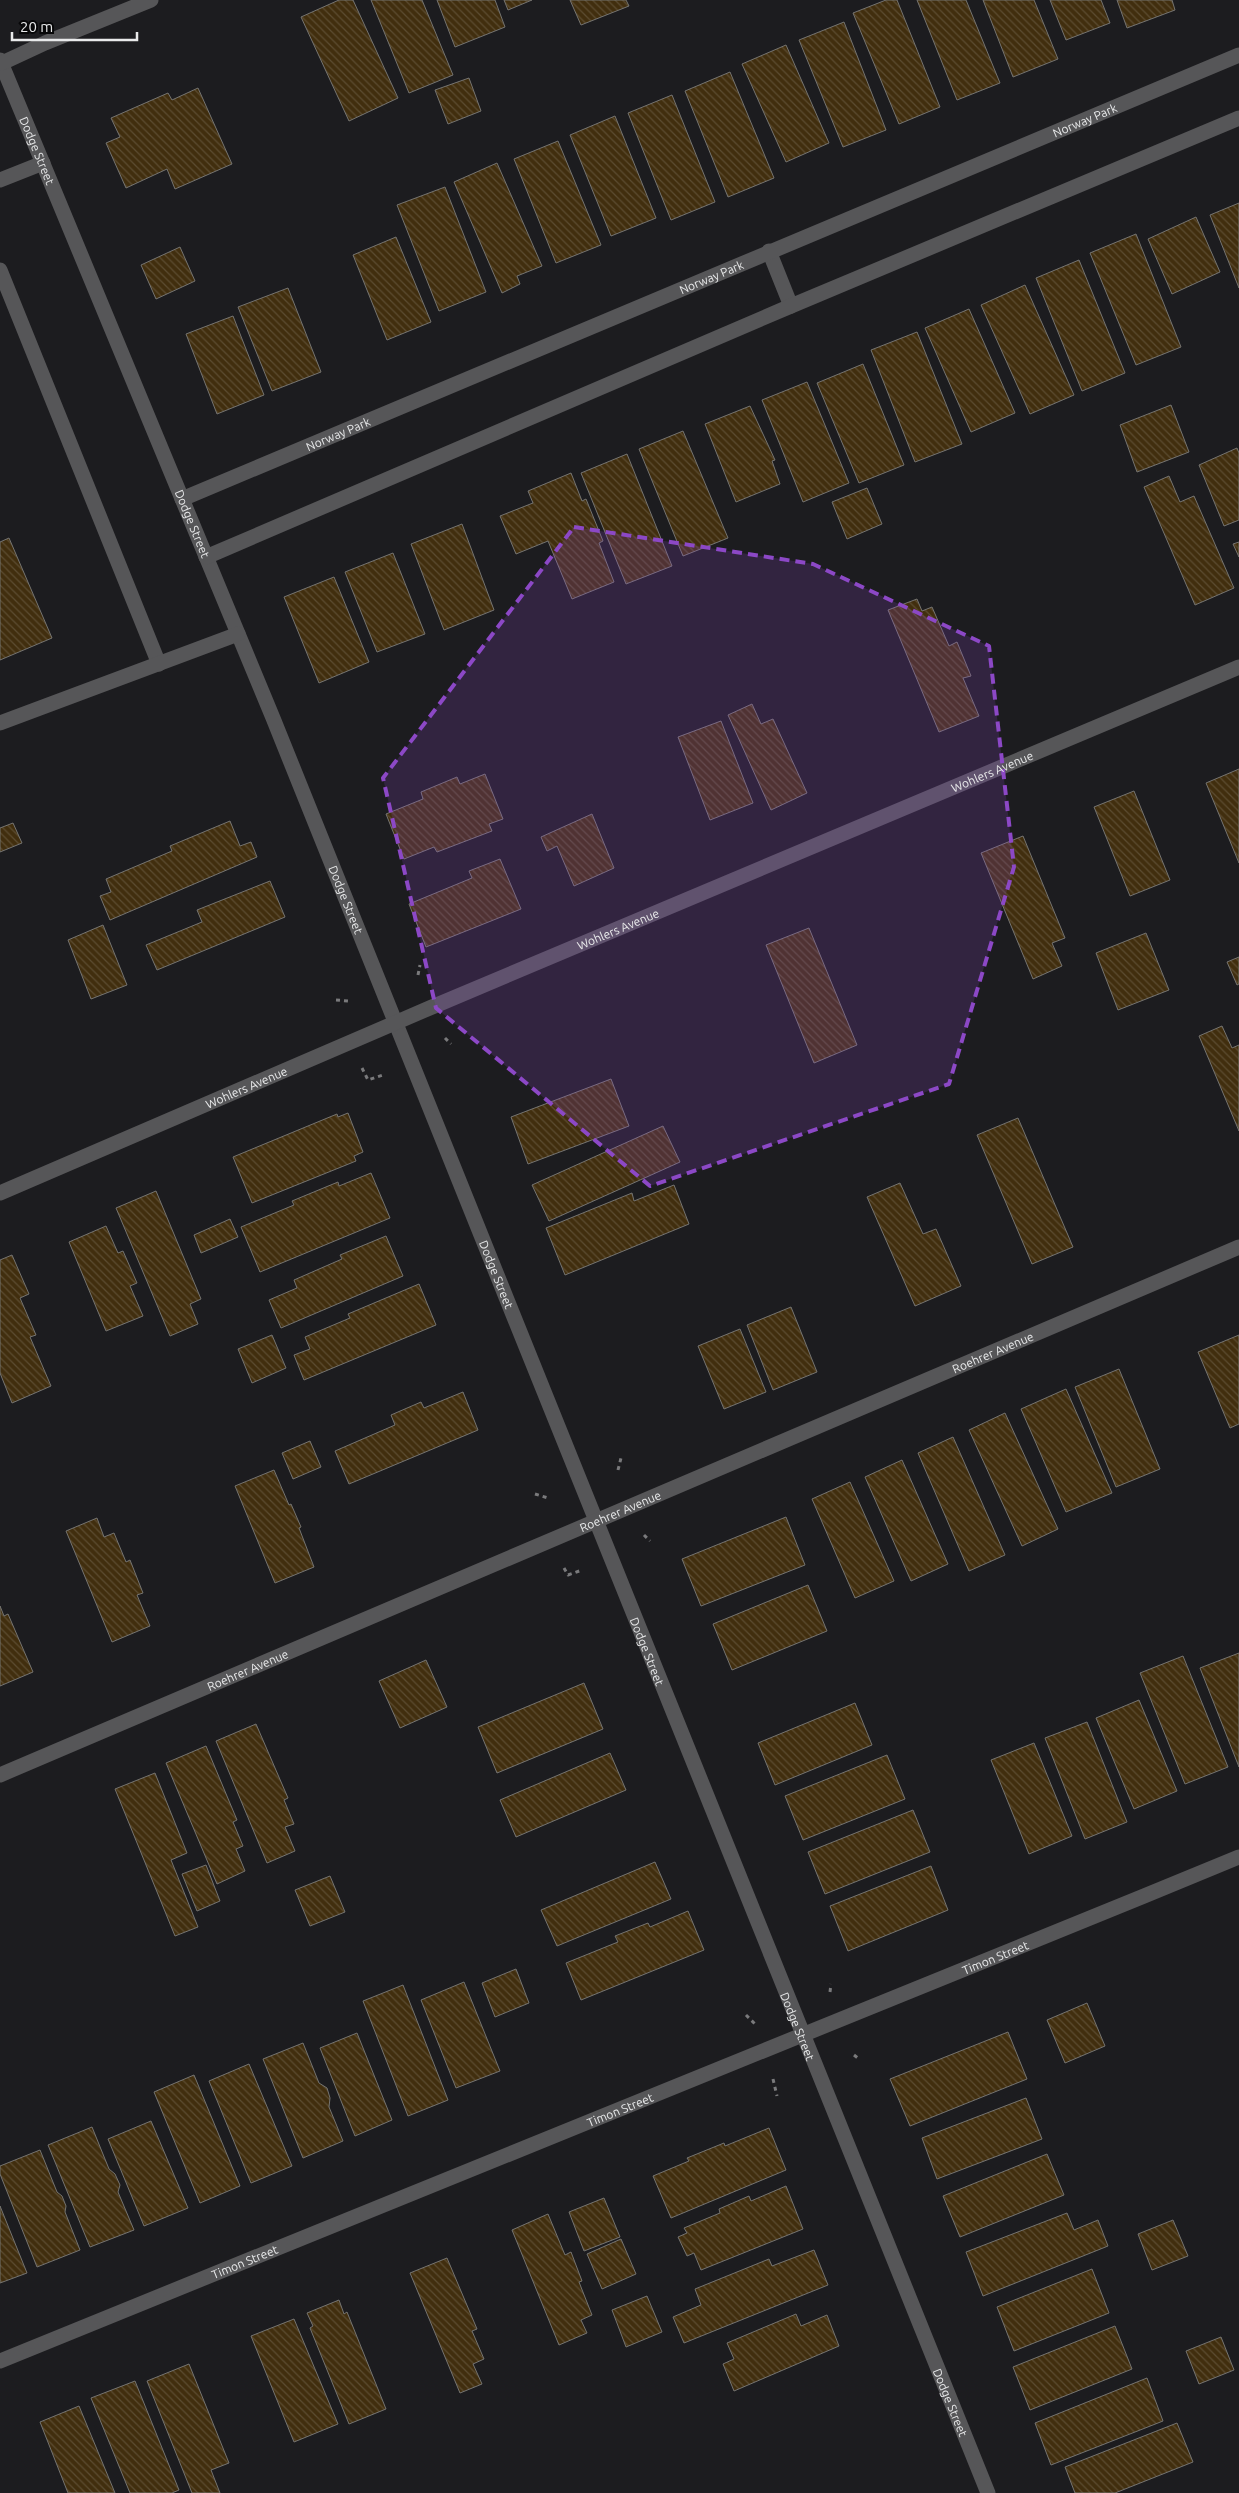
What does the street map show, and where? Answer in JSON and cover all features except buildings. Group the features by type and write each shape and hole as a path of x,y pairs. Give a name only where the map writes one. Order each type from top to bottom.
{"street":[{"path":"1,62 151,0"},
{"name":"Norway Park","path":"182,499 1239,55"},
{"name":"Dodge Street","path":"1,62 238,634 596,1520 801,2038 988,2493"},
{"path":"206,557 791,306 1239,118"},
{"path":"0,180 43,163"},
{"path":"769,251 791,306"},
{"path":"0,270 159,664"},
{"path":"0,723 238,634"},
{"name":"Wohlers Avenue","path":"0,1193 395,1023 1239,667"},
{"name":"Roehrer Avenue","path":"0,1775 1239,1247"},
{"name":"Timon Street","path":"0,2361 498,2157 801,2038 1239,1857"}],"path":[{"path":"418,975 420,965"},
{"path":"336,1000 348,1001"},
{"path":"445,1038 451,1044"},
{"path":"362,1068 368,1080 383,1075"},
{"path":"618,1470 621,1458"},
{"path":"535,1494 548,1498"},
{"path":"644,1535 650,1541"},
{"path":"568,1575 583,1570"},
{"path":"830,1993 831,1984"},
{"path":"746,2014 756,2024"},
{"path":"854,2055 859,2059"},
{"path":"773,2078 777,2096"}],"highlighted area":[{"path":"574,527 813,564 989,646 1014,867 949,1084 650,1186 436,1008 383,778"}]}
